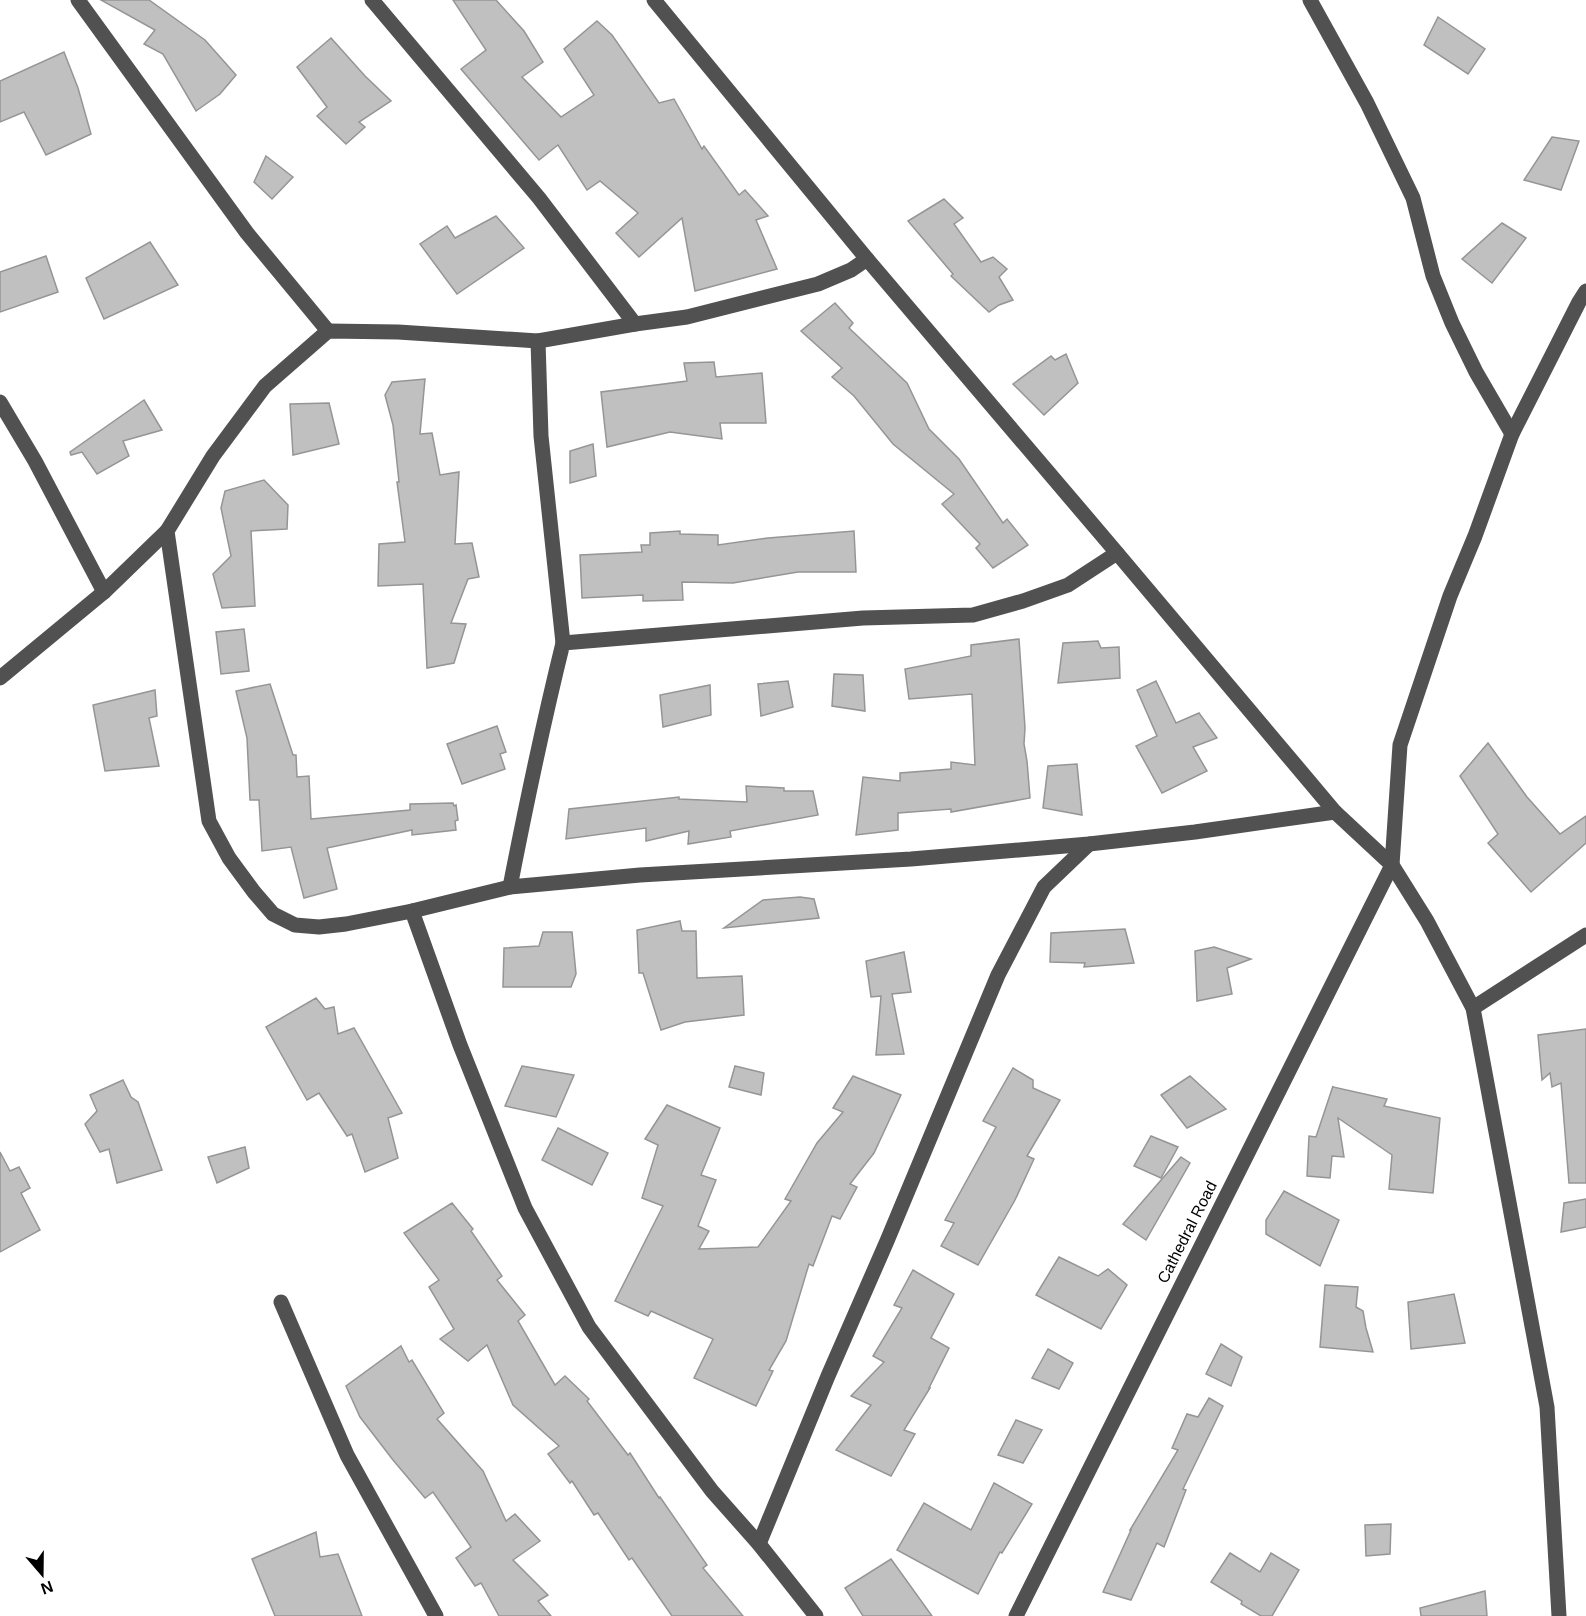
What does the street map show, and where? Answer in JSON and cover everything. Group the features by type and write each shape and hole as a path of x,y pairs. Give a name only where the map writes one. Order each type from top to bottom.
{"street":[{"path":"78,0 247,233 328,331"},
{"path":"372,0 539,198 635,324"},
{"path":"654,0 867,259 1335,812 1392,865 1427,921 1473,1008 1547,1407 1559,1616"},
{"path":"1310,0 1367,103 1413,198 1433,276 1452,323 1476,372 1512,434"},
{"path":"0,678 104,592 167,531 213,456 265,386 328,331 398,332 538,340 687,317 818,285 851,270 867,259"},
{"path":"1392,865 1400,745 1450,596 1475,536 1512,434 1586,291"},
{"path":"510,887 534,768 563,643 542,436 538,340"},
{"path":"0,402 35,461 104,592"},
{"path":"167,531 209,821 229,858 254,892 273,914 295,925 319,927 337,925 412,911 510,887 640,875 911,859 1089,844 1335,812"},
{"path":"563,643 863,618 973,615 1068,585 1117,553"},
{"path":"759,1544 998,975 1044,887 1089,844"},
{"name":"Cathedral Road","path":"1016,1616 1392,865"},
{"path":"412,911 460,1045 525,1208 589,1327 712,1491 759,1544 816,1616"},
{"path":"1473,1008 1586,935"},
{"path":"281,1302 347,1455 436,1616"}],"building":[{"path":"101,0 149,0 205,40 236,75 220,94 196,111 163,54 144,44 155,30"},
{"path":"453,0 496,0 524,31 543,62 522,77 561,117 594,95 564,49 597,21 612,35 659,103 674,99 702,149 704,146 739,195 745,190 768,216 756,220 777,269 695,291 682,218 639,257 616,233 638,213 600,181 587,190 558,145 539,160 461,69 486,50"},
{"path":"1438,17 1485,49 1468,74 1424,45"},
{"path":"331,38 391,101 359,122 365,127 346,144 317,116 327,107 297,67"},
{"path":"64,52 78,88 91,134 46,155 24,112 0,122 0,81"},
{"path":"1552,137 1579,141 1561,190 1524,180"},
{"path":"266,156 293,177 272,199 254,182"},
{"path":"944,199 963,218 954,224 981,262 993,257 1007,269 999,277 1013,300 989,312 951,276 953,274 908,221"},
{"path":"496,216 524,248 457,294 420,244 447,226 455,238"},
{"path":"1502,223 1526,238 1492,283 1462,259"},
{"path":"150,242 178,285 104,319 86,278"},
{"path":"46,256 58,292 0,312 0,272"},
{"path":"835,303 853,323 849,328 907,383 929,429 959,459 1003,523 1007,519 1028,545 993,568 976,548 980,544 942,504 954,494 893,444 854,396 832,377 842,368 801,331"},
{"path":"1066,354 1078,383 1044,415 1013,384 1051,356 1055,360"},
{"path":"714,362 716,377 762,373 766,423 720,423 722,439 670,432 607,447 601,392 687,381 684,363"},
{"path":"425,379 420,434 432,433 440,475 459,472 455,544 472,543 479,577 468,579 451,623 466,624 454,663 427,668 423,584 378,586 379,544 405,542 397,482 399,482 393,425 385,395 392,382"},
{"path":"144,400 162,430 123,441 129,456 97,474 82,452 71,455 70,452"},
{"path":"329,403 339,444 293,455 290,404"},
{"path":"593,444 596,476 570,483 570,451"},
{"path":"264,480 288,505 287,529 251,531 255,606 222,608 213,574 231,556 221,508 225,491"},
{"path":"680,531 680,534 718,535 718,545 768,538 854,531 856,572 798,572 733,583 682,582 683,600 643,601 643,595 582,598 580,555 642,552 641,545 650,545 650,533"},
{"path":"244,629 249,671 221,674 216,632"},
{"path":"1019,639 1024,744 1030,798 951,812 951,809 898,813 898,830 856,835 863,777 900,781 900,773 951,769 951,762 975,765 972,694 909,699 905,669 971,656 971,645"},
{"path":"1098,641 1101,648 1119,647 1120,678 1058,683 1063,643"},
{"path":"834,674 863,675 865,711 832,706"},
{"path":"788,681 793,707 761,716 758,684"},
{"path":"1156,681 1176,723 1199,713 1217,738 1193,747 1207,771 1162,793 1136,746 1157,736 1137,690"},
{"path":"270,684 293,755 296,755 297,777 309,776 311,819 410,810 410,804 453,803 454,806 456,805 458,820 455,821 456,830 412,835 412,830 327,848 337,889 304,898 291,847 262,851 259,800 250,800 247,738 236,691"},
{"path":"710,685 711,715 663,727 660,695"},
{"path":"155,690 157,716 149,718 159,766 105,771 93,705"},
{"path":"497,726 506,752 500,754 505,769 462,784 447,744"},
{"path":"1488,743 1527,797 1560,834 1586,816 1586,843 1531,892 1488,843 1498,834 1460,776"},
{"path":"1077,764 1082,815 1043,808 1048,766"},
{"path":"746,786 784,788 784,791 813,791 818,815 730,831 731,837 688,844 689,831 646,841 646,828 566,839 569,809 679,797 679,799 747,802"},
{"path":"800,897 814,899 819,918 724,928 763,900"},
{"path":"680,921 682,931 696,931 697,978 742,976 744,1015 685,1022 661,1030 643,973 639,973 637,930"},
{"path":"1125,929 1134,963 1084,967 1085,963 1050,962 1051,933"},
{"path":"543,932 572,932 576,974 571,987 503,987 504,948 539,946"},
{"path":"1214,947 1251,959 1227,968 1232,994 1197,1001 1195,951"},
{"path":"904,952 911,992 892,994 904,1054 876,1055 881,996 871,997 866,961"},
{"path":"316,998 325,1009 334,1007 338,1034 354,1028 402,1113 388,1118 398,1158 365,1172 352,1134 347,1136 319,1093 307,1100 266,1027"},
{"path":"1586,1029 1586,1183 1569,1183 1561,1083 1552,1087 1550,1073 1542,1080 1538,1035"},
{"path":"522,1066 574,1075 556,1117 505,1106"},
{"path":"735,1066 764,1073 761,1095 729,1087"},
{"path":"1013,1068 1033,1080 1033,1088 1060,1100 1027,1156 1034,1159 1015,1200 978,1265 941,1246 954,1223 945,1220 996,1127 983,1121"},
{"path":"853,1076 901,1095 874,1153 850,1184 857,1187 840,1219 832,1216 813,1266 809,1264 786,1341 769,1370 773,1371 756,1406 694,1378 713,1339 651,1311 648,1316 615,1301 663,1206 642,1198 658,1145 645,1139 667,1105 720,1128 701,1175 716,1180 698,1226 709,1231 699,1249 758,1247 791,1201 785,1199 817,1143 843,1112 833,1108"},
{"path":"1190,1076 1226,1109 1187,1128 1161,1095"},
{"path":"123,1080 131,1097 138,1102 162,1170 117,1183 109,1149 100,1152 85,1124 97,1111 90,1095"},
{"path":"1333,1086 1387,1099 1384,1106 1440,1118 1433,1193 1389,1189 1392,1155 1338,1118 1344,1157 1332,1156 1330,1178 1307,1176 1309,1136 1316,1137"},
{"path":"558,1128 608,1153 592,1185 542,1160"},
{"path":"1151,1136 1178,1147 1161,1178 1134,1166"},
{"path":"245,1147 249,1168 217,1183 208,1157"},
{"path":"0,1152 10,1171 19,1167 30,1188 21,1193 40,1230 0,1252"},
{"path":"1181,1157 1190,1163 1146,1240 1123,1224"},
{"path":"1284,1191 1339,1220 1320,1266 1266,1234 1266,1220"},
{"path":"1586,1199 1586,1227 1561,1232 1564,1203"},
{"path":"452,1203 473,1229 471,1231 502,1276 497,1280 525,1315 518,1321 555,1385 565,1376 589,1399 587,1401 628,1455 630,1453 707,1565 703,1568 743,1616 672,1616 632,1558 629,1560 598,1513 594,1515 572,1481 570,1483 548,1454 559,1446 513,1405 487,1345 468,1361 440,1339 454,1329 429,1287 439,1280 404,1233"},
{"path":"1059,1257 1098,1276 1108,1269 1127,1285 1101,1329 1036,1295"},
{"path":"913,1270 954,1294 931,1338 949,1348 930,1388 904,1430 915,1434 891,1476 836,1450 871,1405 851,1396 884,1362 873,1356 902,1308 894,1305"},
{"path":"1325,1285 1358,1287 1356,1307 1363,1311 1373,1352 1320,1347"},
{"path":"1454,1294 1465,1343 1411,1349 1408,1302"},
{"path":"1221,1344 1242,1357 1231,1386 1206,1374"},
{"path":"401,1346 409,1362 412,1360 444,1413 437,1419 483,1471 506,1521 515,1514 540,1541 513,1560 548,1595 538,1601 551,1616 499,1616 481,1583 475,1586 456,1558 471,1547 433,1492 425,1498 360,1417 346,1386"},
{"path":"1048,1349 1073,1363 1059,1389 1032,1378"},
{"path":"1209,1398 1223,1406 1183,1489 1186,1490 1164,1547 1157,1543 1131,1600 1103,1592 1130,1530 1178,1450 1172,1448 1187,1414 1198,1417"},
{"path":"1016,1420 1042,1430 1023,1463 998,1455"},
{"path":"994,1483 1032,1504 1002,1553 1000,1552 978,1594 897,1550 924,1503 971,1530"},
{"path":"1391,1524 1390,1554 1366,1556 1365,1525"},
{"path":"316,1532 320,1557 338,1554 362,1616 275,1616 252,1559"},
{"path":"1230,1553 1260,1572 1271,1553 1299,1570 1272,1616 1261,1616 1211,1582"},
{"path":"891,1559 932,1616 863,1616 845,1588"},
{"path":"1485,1591 1487,1616 1421,1616 1420,1608"}]}
